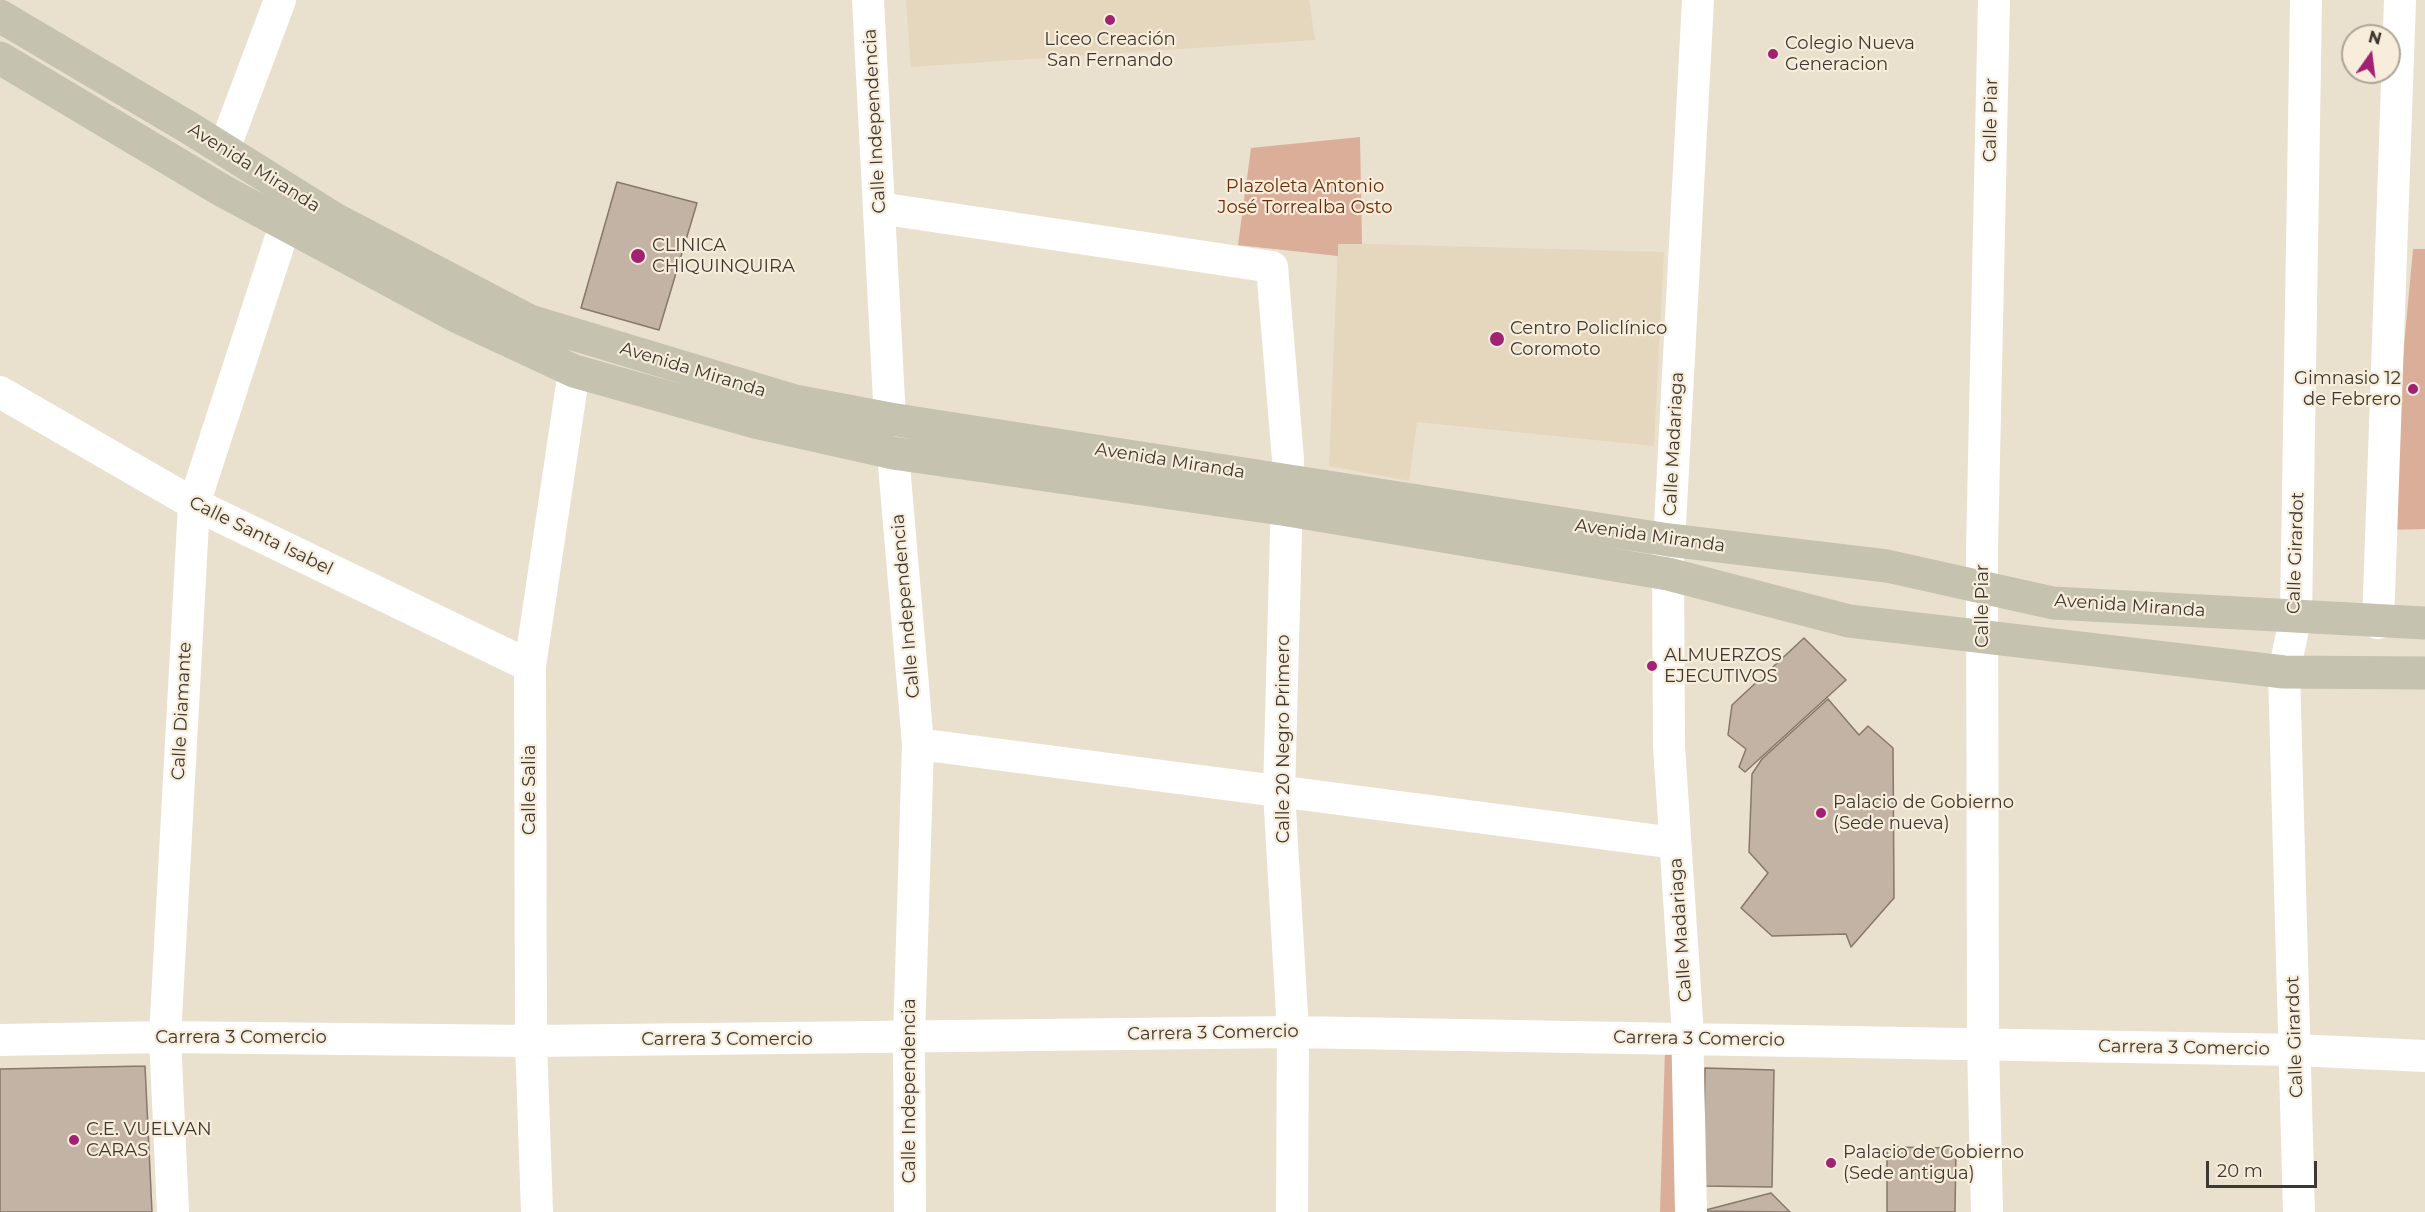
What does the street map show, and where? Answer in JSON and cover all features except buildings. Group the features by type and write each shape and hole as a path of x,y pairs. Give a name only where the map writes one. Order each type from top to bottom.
{"main road":[{"name":"Avenida Miranda","path":"0,16 224,149 333,218 530,321 795,401 1288,495 1668,574 1849,621 2284,672 2425,673"},
{"name":"Avenida Miranda","path":"0,58 223,191 456,316 574,372 759,423 893,453 1288,495 1887,566 1984,585 2053,603 2425,623"}],"street":[{"path":"224,149 280,0"},
{"name":"Calle Independencia","path":"868,0 890,418 918,744 909,1038 910,1212"},
{"name":"Calle Madariaga","path":"1691,1212 1688,1039 1669,747 1668,574 1698,0"},
{"name":"Calle Piar","path":"1987,1212 1983,1044 1983,636 1994,0"},
{"name":"Calle Girardot","path":"2299,1212 2284,672 2296,615 2307,0"},
{"path":"2378,622 2400,0"},
{"name":"Calle 20 Negro Primero","path":"879,208 1272,267 1288,495 1279,792 1293,1032 1292,1212"},
{"name":"Calle Diamante","path":"174,1212 165,1037 194,504 285,225"},
{"name":"Calle Salia","path":"537,1212 531,1041 530,666 574,372"},
{"name":"Calle Santa Isabel","path":"0,392 194,504 530,666"},
{"path":"918,744 1675,843"},
{"name":"Carrera 3 Comercio","path":"0,1040 165,1037 531,1041 1293,1032 2295,1050 2425,1056"}],"shaded area":[{"name":"Liceo Creación San Fernando","path":"906,0 1309,0 1315,40 911,67"},
{"name":"Centro Policlínico Coromoto","path":"1338,243 1664,252 1654,446 1417,422 1409,481 1329,466"}],"green space":[{"name":"Plazoleta Antonio José Torrealba Osto","path":"1360,137 1362,244 1338,244 1338,256 1238,245 1251,148"},
{"name":"Gimnasio 12 de Febrero","path":"2413,249 2425,249 2425,529 2387,530"},
{"path":"1665,1049 1697,1049 1704,1212 1660,1212"}],"place":[{"name":"Liceo Creación San Fernando","path":"1110,20"},
{"name":"Colegio Nueva Generacion","path":"1773,54"},
{"name":"CLINICA CHIQUINQUIRA","path":"638,256"},
{"name":"Centro Policlínico Coromoto","path":"1497,339"},
{"name":"Gimnasio 12 de Febrero","path":"2413,389"},
{"name":"ALMUERZOS EJECUTIVOS","path":"1652,666"},
{"name":"Palacio de Gobierno (Sede nueva)","path":"1821,813"},
{"name":"C.E. VUELVAN CARAS","path":"74,1140"},
{"name":"Palacio de Gobierno (Sede antigua)","path":"1831,1163"}]}
